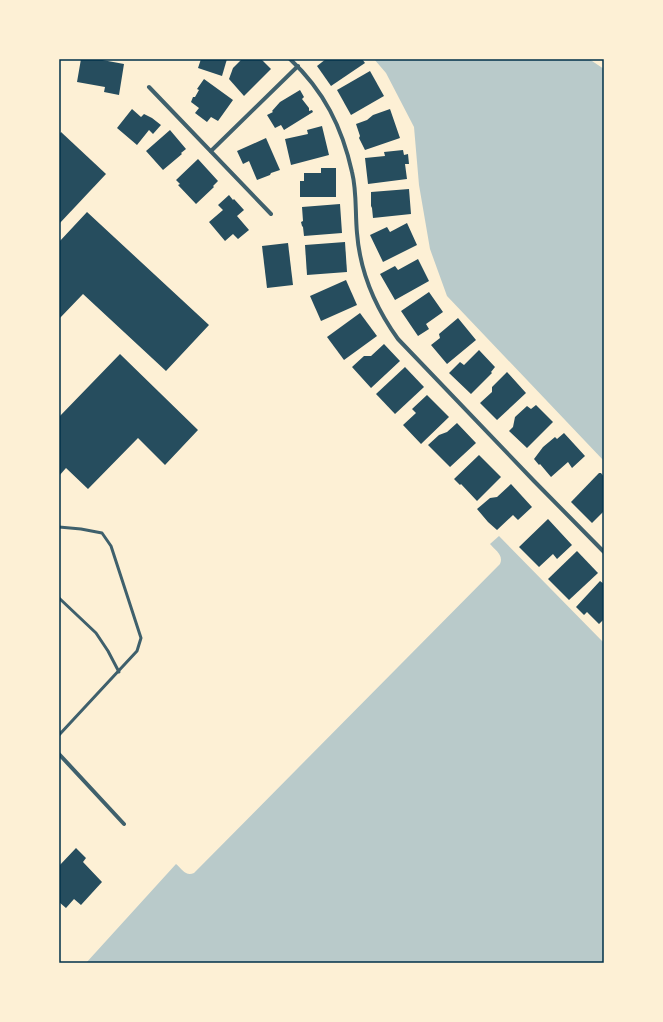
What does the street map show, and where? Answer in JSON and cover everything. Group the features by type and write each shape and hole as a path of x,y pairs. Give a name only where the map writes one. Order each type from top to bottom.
{"street":[{"path":"290,59 298,66 318,90 328,106 343,139 352,173 355,193 357,233 364,272 374,298 388,325 404,345 604,552"},
{"path":"211,151 298,66"},
{"path":"149,87 271,214"},
{"path":"59,754 124,824"}],"lane":[{"path":"59,527 102,533 111,546 141,638 138,651 59,735"},
{"path":"59,598 96,633 119,672"}],"shaded area":[{"path":"374,59 589,59 604,69 604,461 447,296 430,249 419,185 414,127 386,73"},
{"path":"499,536 604,643 604,963 86,963 176,864 186,873 194,873 500,564 500,555 490,544"}],"building":[{"path":"81,59 97,59 124,64 119,95 104,92 105,87 77,82"},
{"path":"201,59 227,59 222,76 198,68"},
{"path":"242,59 261,59 271,69 244,96 229,79 233,68"},
{"path":"326,59 362,59 365,63 331,86 317,66"},
{"path":"370,71 384,96 351,115 337,90"},
{"path":"204,79 233,100 218,121 211,117 207,122 195,113 199,108 191,102"},
{"path":"300,90 304,97 302,99 309,108 309,111 312,110 313,112 284,130 281,125 275,128 267,115 273,112 272,111 280,102"},
{"path":"132,109 141,117 144,114 161,125 153,134 149,130 137,145 117,128"},
{"path":"390,109 400,138 365,150 359,138 360,136 356,124 367,120 373,115"},
{"path":"322,126 329,155 291,165 285,139 308,134 307,130"},
{"path":"170,130 186,149 163,170 146,151"},
{"path":"61,132 106,174 59,224 59,135"},
{"path":"266,138 280,170 257,180 249,161 243,164 237,151"},
{"path":"403,150 404,155 408,154 409,164 405,164 407,179 368,184 365,158 385,156 384,152"},
{"path":"198,159 218,181 213,186 214,187 196,204 178,185 180,184 176,180"},
{"path":"321,168 336,168 336,197 300,197 300,181 304,181 304,173 321,173"},
{"path":"409,189 411,214 373,218 371,192"},
{"path":"229,195 244,210 237,216 249,230 238,239 233,234 225,241 209,222 223,210 218,205"},
{"path":"340,204 342,233 304,236 301,222 303,221 302,207"},
{"path":"87,212 209,325 166,371 83,294 59,319 59,242"},
{"path":"407,223 417,245 383,262 370,235 387,227 390,232"},
{"path":"345,242 347,272 307,275 305,245"},
{"path":"288,243 293,285 267,288 262,246"},
{"path":"418,259 429,281 395,300 380,274 395,266 398,270"},
{"path":"346,280 357,305 321,321 310,296"},
{"path":"429,292 443,312 426,324 429,329 418,336 401,311"},
{"path":"360,313 377,336 344,360 327,337"},
{"path":"458,318 476,340 447,364 431,345 440,338 439,334"},
{"path":"384,344 400,361 371,388 352,367 364,356 371,356"},
{"path":"479,350 495,367 491,372 492,373 471,394 449,373 460,362 464,365"},
{"path":"120,354 198,430 165,465 138,438 88,489 66,468 59,476 59,417"},
{"path":"405,367 424,387 395,414 376,394"},
{"path":"507,372 526,393 497,420 480,403 492,392 492,387"},
{"path":"427,395 449,417 421,444 403,425 416,413 412,409"},
{"path":"536,405 553,422 527,448 509,431 513,427 515,417 527,406 531,409"},
{"path":"457,423 476,443 450,467 428,445 439,435 447,432"},
{"path":"564,433 585,456 572,468 568,462 551,477 534,459 543,447 555,437 557,439"},
{"path":"479,455 501,477 477,501 461,484 460,485 454,479"},
{"path":"599,473 601,473 604,477 604,511 592,523 571,502"},
{"path":"511,484 532,507 518,520 513,515 497,530 477,509 490,498 497,497"},
{"path":"548,519 572,545 557,559 553,554 539,567 519,547"},
{"path":"577,551 598,573 569,600 548,579"},
{"path":"600,581 604,584 604,619 599,624 587,612 584,615 576,607"},
{"path":"76,848 86,858 83,862 102,882 81,905 74,899 66,908 59,902 59,866"}]}
